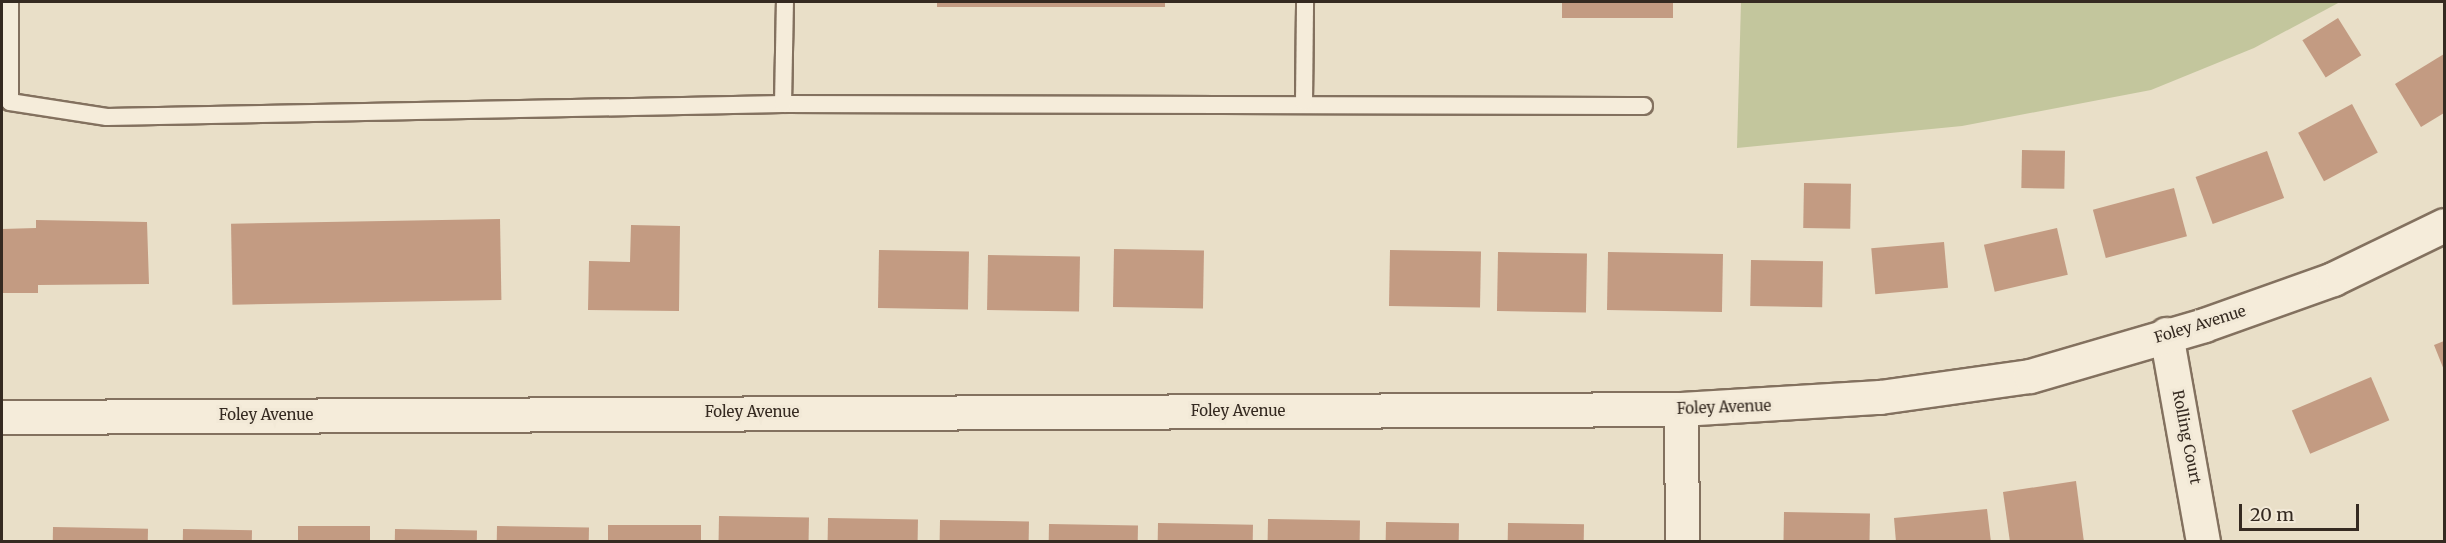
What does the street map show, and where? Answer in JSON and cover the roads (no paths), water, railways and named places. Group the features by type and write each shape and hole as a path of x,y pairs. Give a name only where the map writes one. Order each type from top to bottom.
{"street":[{"name":"Foley Avenue","path":"2,417 1681,409 1960,388 2030,376 2333,279 2445,225"},
{"name":"Rolling Court","path":"2166,334 2203,542"},
{"path":"1681,409 1682,542"}],"lane":[{"path":"10,2 10,102 37,110 107,117 783,104 1304,102 1644,106"},
{"path":"783,104 784,2"},
{"path":"1304,102 1305,2"}]}
